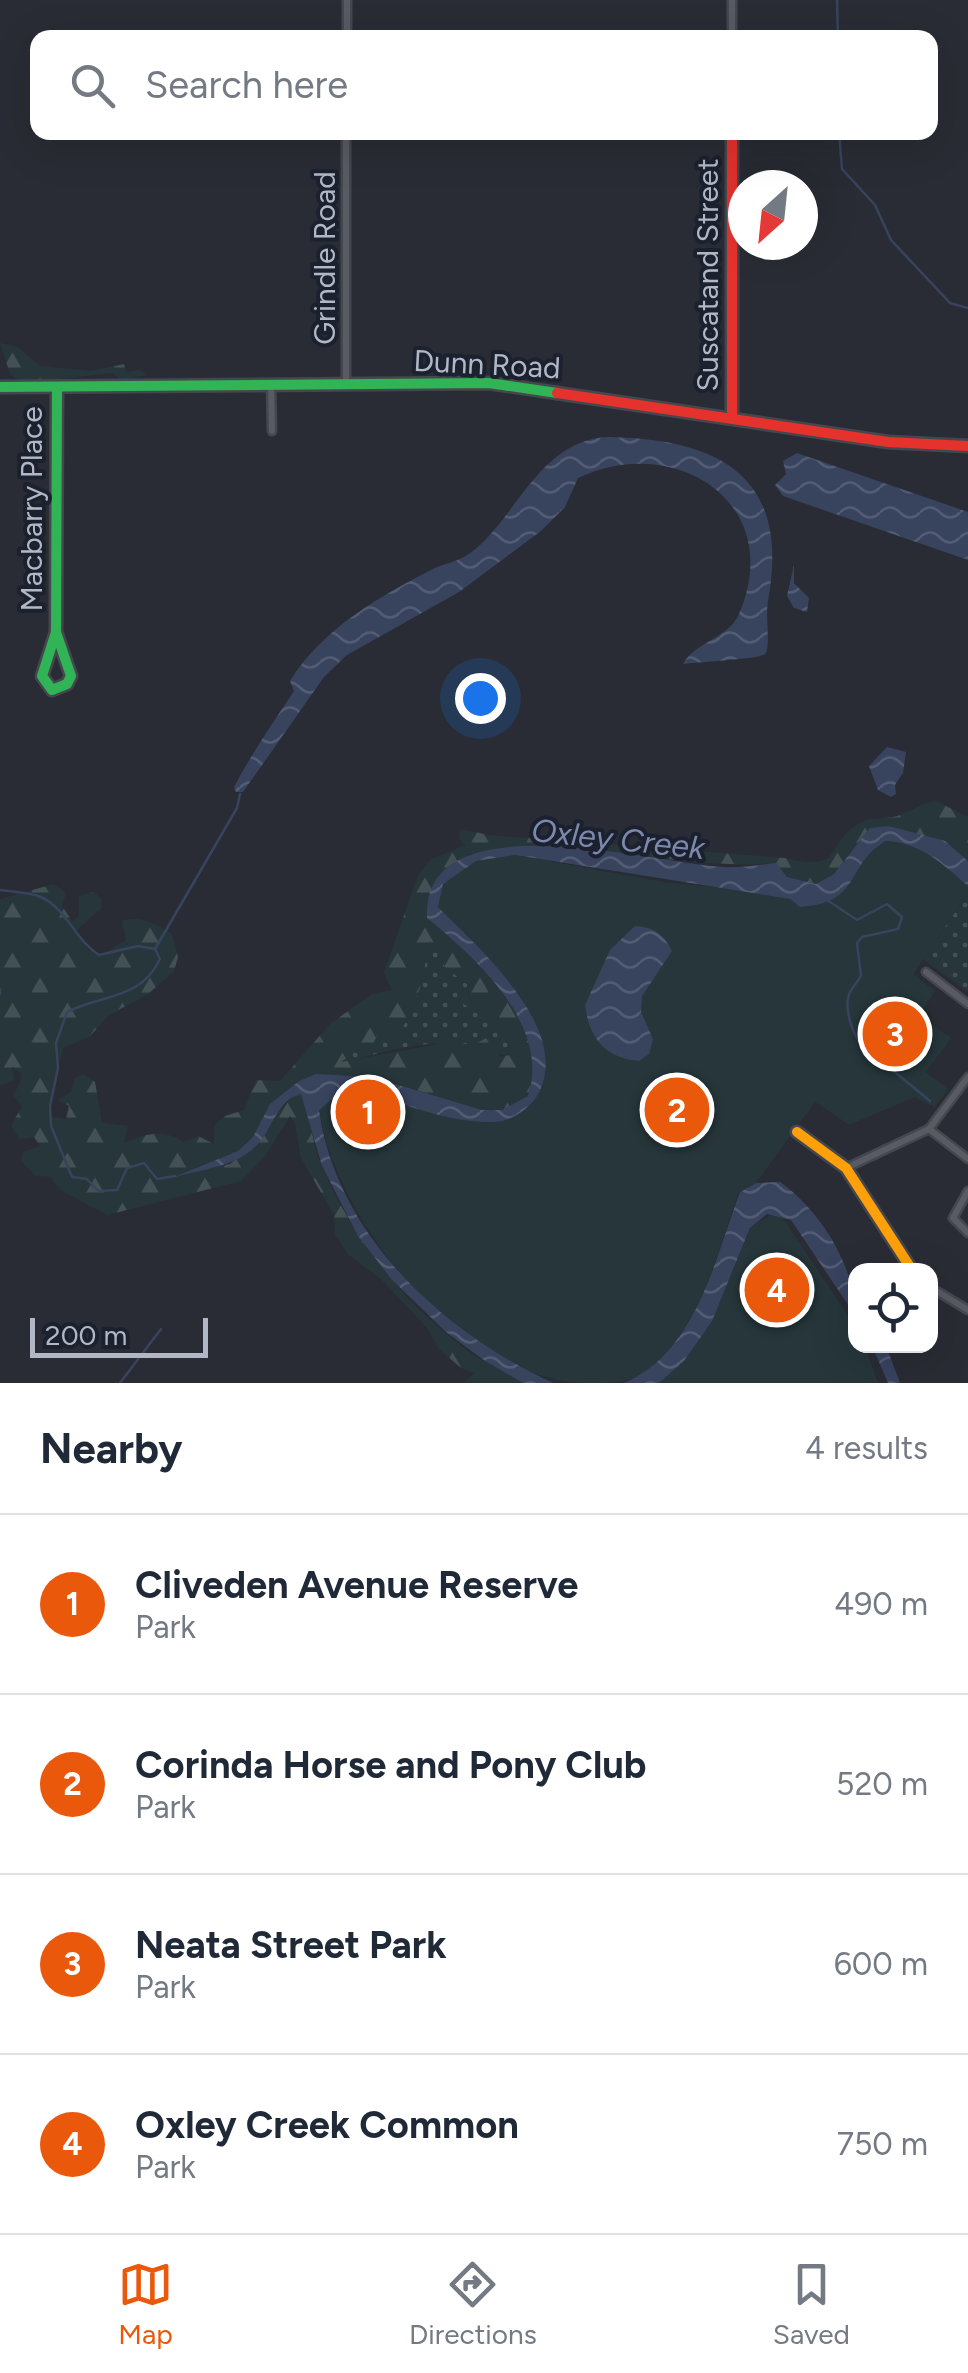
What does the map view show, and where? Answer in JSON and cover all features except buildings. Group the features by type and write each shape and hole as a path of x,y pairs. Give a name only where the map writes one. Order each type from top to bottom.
{"street":[{"path":"346,0 346,30"},
{"path":"732,0 732,30"},
{"name":"Grindle Road","path":"346,140 346,384"},
{"name":"Suscatand Street","path":"732,140 732,418"},
{"name":"Dunn Road","path":"0,387 488,384 888,442 968,446"},
{"path":"271,385 272,431"},
{"name":"Macbarry Place","path":"56,387 56,632 70,676 67,684 52,690 42,676 56,632"},
{"path":"926,972 968,1004"},
{"path":"846,1168 929,1128 967,1079"},
{"path":"929,1128 968,1158"},
{"path":"797,1132 846,1168 907,1263"},
{"path":"968,1191 953,1218 968,1233"},
{"path":"938,1292 968,1310"}],"green space":[{"path":"0,343 18,347 40,366 92,371 124,364 126,372 140,370 147,375 120,380 113,373 22,383 10,374"},
{"path":"931,802 968,817 968,861 945,841 870,828 834,874 816,884 787,877 776,863 700,862 547,847 471,854 427,918 487,974 519,1020 529,1044 532,1070 528,1096 502,1110 482,1110 373,1077 316,1074 299,1081 270,1104 253,1137 238,1151 176,1176 230,1164 262,1139 270,1120 297,1093 301,1094 322,1167 357,1233 379,1264 430,1320 459,1344 523,1383 485,1377 461,1368 438,1348 428,1329 382,1280 349,1255 335,1234 334,1215 301,1158 295,1123 290,1116 265,1156 241,1181 107,1215 61,1190 50,1177 35,1175 21,1161 23,1152 40,1146 34,1137 20,1139 11,1126 22,1106 13,1095 21,1082 20,1072 12,1067 14,1080 0,1086 0,899 54,884 66,893 62,906 72,921 79,916 79,896 93,892 101,898 102,907 76,931 89,951 102,955 126,940 122,921 142,920 172,934 178,957 174,971 148,994 109,1015 90,1036 63,1048 48,1108 52,1117 66,1119 69,1106 58,1100 71,1092 75,1078 84,1074 95,1082 102,1123 128,1126 124,1143 161,1134 184,1142 198,1136 214,1144 214,1126 225,1116 244,1110 256,1080 280,1081 330,1024 372,994 392,990 384,973 418,875 430,860 465,845 459,838 461,829 489,835 818,862 832,854 841,839 861,822 896,816","holes":["430,941 445,967 467,984 470,999 463,1004 490,1017 512,1051 510,1055 500,1057 495,1041 486,1038 474,1045 449,1042 341,1062 359,1049 369,1051 378,1034 392,1046 396,1043 420,988"]},
{"path":"886,841 921,850 968,886 968,893 913,974 935,991 919,1015 951,1038 926,1072 948,1089 935,1107 915,1097 849,1125 815,1102 756,1183 739,1192 691,1317 660,1359 640,1376 588,1383 542,1376 497,1356 454,1326 414,1289 379,1246 351,1200 330,1154 319,1110 346,1088 456,1118 500,1121 530,1105 545,1071 543,1045 517,993 438,907 443,884 476,861 515,855 664,882 738,889 790,899 801,907 832,898 873,850"},
{"path":"968,893 968,992 923,959"},
{"path":"430,941 445,967 467,984 470,999 464,1004 490,1017 513,1051 505,1055 437,1043 341,1063 340,1058 377,1034 396,1043 420,988"},
{"path":"774,1213 780,1214 848,1315 848,1353 867,1353 878,1383 659,1383 730,1278 751,1227"},
{"path":"485,1361 523,1383 464,1383"}],"water":[{"path":"608,437 648,439 714,457 739,473 757,495 768,523 772,558 765,654 683,664 695,650 728,629 739,614 750,574 748,539 734,510 712,487 684,471 650,464 614,466 578,478 565,507 541,531 459,592 347,655 324,677 243,792 236,792 234,787 241,774 294,691 290,681 319,645 374,602 435,568 464,557 481,544 543,469 562,453 583,442"},
{"path":"797,453 968,512 968,560 783,496 775,485 786,474 783,461"},
{"path":"794,565 794,583 809,598 807,612 794,608 787,596"},
{"path":"887,747 906,752 903,773 895,785 896,794 891,797 878,790 869,766"},
{"name":"Oxley Creek","path":"889,826 945,841 968,861 968,886 921,850 886,841 864,861 844,891 820,904 800,907 790,899 515,855 476,861 443,884 438,907 498,968 533,1019 543,1045 545,1071 537,1096 518,1114 494,1122 437,1115 346,1088 319,1110 329,1156 347,1198 402,1275 473,1337 553,1383 523,1383 485,1361 446,1332 392,1280 358,1236 322,1166 301,1094 283,1106 262,1139 243,1156 169,1179 238,1151 253,1137 270,1104 299,1081 316,1074 372,1077 482,1110 502,1110 528,1096 532,1070 529,1044 519,1020 487,974 427,918 435,881 461,859 499,848 546,846 722,867 776,863 787,877 816,884 834,874 870,828"},
{"path":"635,926 657,933 672,951 642,996 641,1012 653,1039 649,1054 639,1061 617,1056 601,1044 590,1027 585,1005 610,950"},
{"path":"780,1182 821,1223 848,1275 848,1305 791,1220 767,1214 750,1228 712,1321 684,1361 659,1383 624,1383 649,1369 686,1327 711,1274 740,1192 756,1183"},
{"path":"875,1353 889,1353 900,1383 888,1383"}],"waterway":[{"path":"837,0 838,30"},
{"path":"840,140 842,169 875,205 891,240 950,303 968,308"},
{"path":"155,949 237,808 240,794"},
{"path":"0,890 32,894 50,902 99,955 138,946 155,949 160,959 142,982 67,1012 56,1043 58,1068 50,1106 51,1126 72,1177 87,1179 98,1191 117,1190 127,1168 144,1163 157,1179 175,1176"},
{"path":"827,900 857,920 887,904 902,917 898,929 862,937 857,943 861,976 847,1004 855,1035 868,1051"},
{"path":"0,989 0,994"},
{"path":"873,1054 930,1101"},
{"path":"120,1383 161,1329"}],"traffic: fast":[{"path":"0,387 489,383 557,393"},
{"path":"56,632 42,676 52,690 67,684 71,676 56,632 57,387"}],"traffic: slow":[{"path":"797,1132 846,1168 907,1263"}],"traffic: jam":[{"path":"732,140 732,417"},
{"path":"557,393 888,442 968,446"}],"place":[{"name":"Neata Street Park","path":"895,1034"},
{"name":"Corinda Horse and Pony Club","path":"677,1110"},
{"name":"Cliveden Avenue Reserve","path":"368,1112"},
{"name":"Oxley Creek Common","path":"777,1290"}]}
